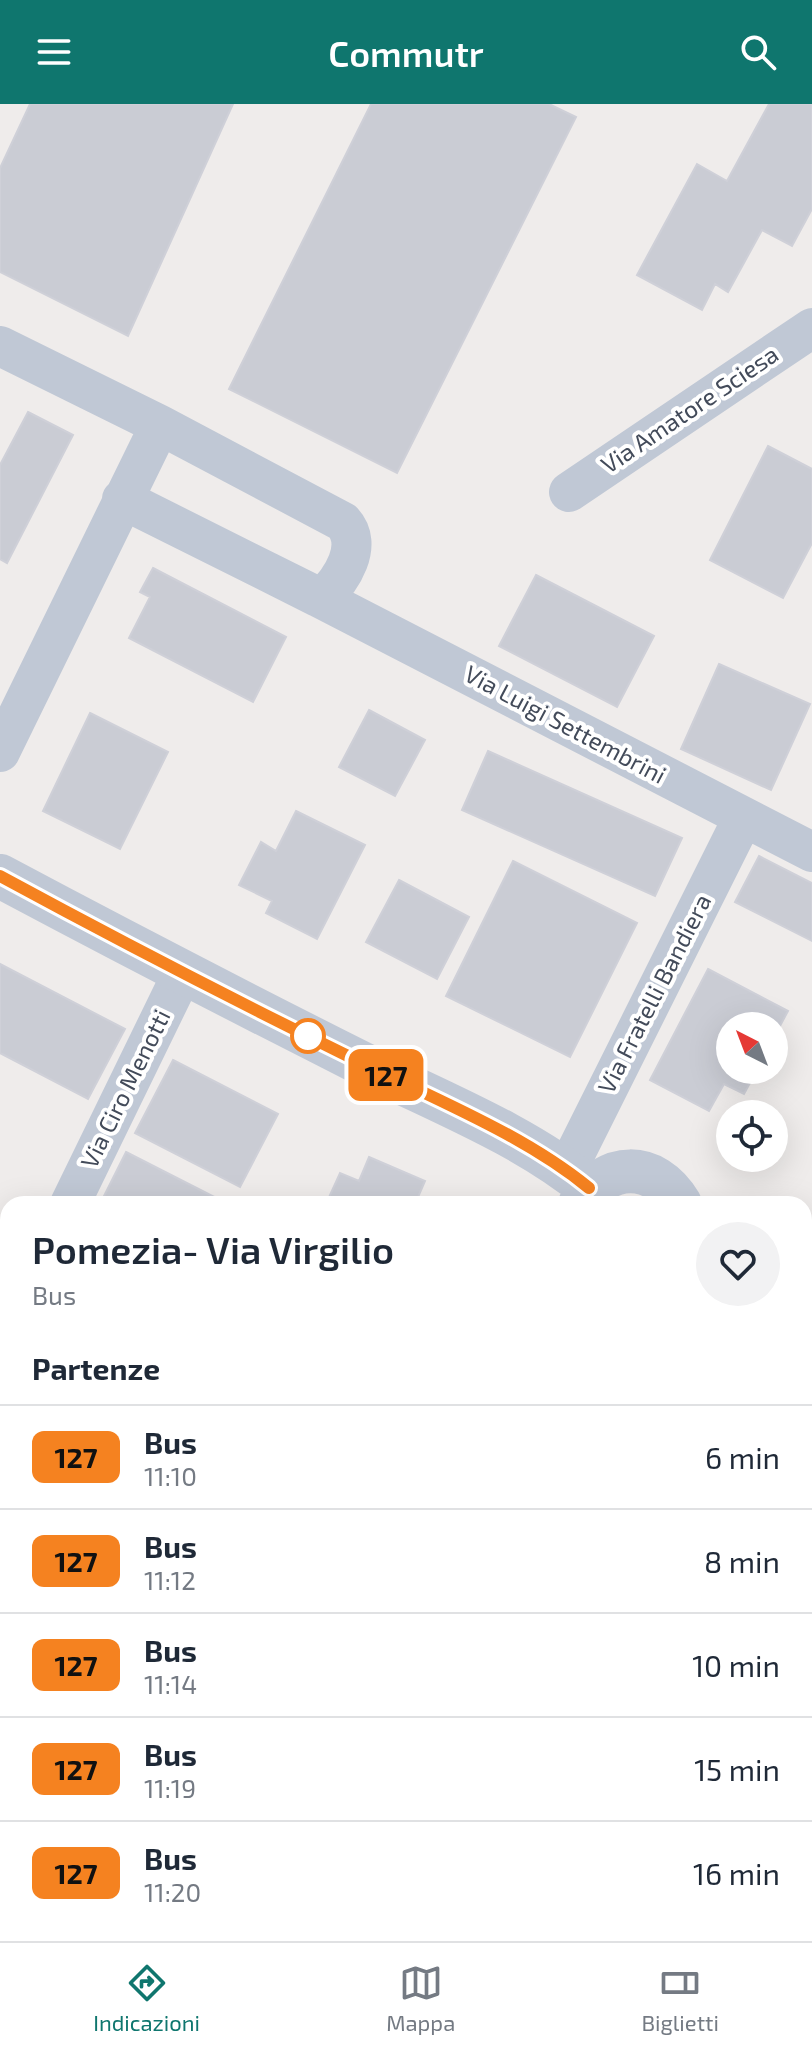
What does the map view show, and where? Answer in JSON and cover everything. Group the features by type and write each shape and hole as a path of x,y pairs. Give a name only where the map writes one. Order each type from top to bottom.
{"street":[{"name":"Via Amatore Sciesa","path":"569,492 812,328"},
{"path":"0,346 160,425 343,522 350,529 352,546 349,558 331,590 322,598 318,597"},
{"path":"0,752 160,425"},
{"name":"Via Luigi Settembrini","path":"122,499 812,852"},
{"name":"Via Fratelli Bandiera","path":"578,1187 743,818"},
{"path":"0,876 182,974 492,1128 578,1187 613,1174 639,1172 656,1178 675,1196"},
{"name":"Via Ciro Menotti","path":"74,1196 182,974"}],"building":[{"path":"30,104 233,104 128,336 0,272 0,168"},
{"path":"371,104 549,104 576,117 397,473 229,389"},
{"path":"769,104 812,104 812,209 792,246 762,230 728,292 715,284 702,310 637,275 697,164 727,181"},
{"path":"28,412 73,435 7,563 0,559 0,465"},
{"path":"768,446 812,469 812,543 783,598 710,560"},
{"path":"153,568 286,637 253,702 129,638 150,597 140,592"},
{"path":"536,575 654,636 617,707 499,646"},
{"path":"719,664 810,704 771,790 681,749"},
{"path":"369,710 425,740 395,796 339,767"},
{"path":"90,713 168,752 120,849 43,811"},
{"path":"488,751 682,838 655,896 462,810"},
{"path":"296,811 365,845 317,939 266,913 272,901 239,885 261,842 276,851"},
{"path":"759,856 812,883 812,941 735,902"},
{"path":"513,861 637,923 570,1057 446,996"},
{"path":"399,880 469,917 437,979 366,942"},
{"path":"0,964 125,1029 88,1099 0,1053"},
{"path":"708,969 788,1011 716,1012 716,1084 724,1084 709,1111 650,1080"},
{"path":"173,1060 278,1114 240,1187 135,1133"},
{"path":"724,1084 749,1084 744,1094"},
{"path":"126,1152 212,1196 104,1196"},
{"path":"369,1157 425,1181 418,1196 330,1196 340,1173 359,1181"}],"bus line":[{"name":"127","path":"0,876 182,974 492,1128 567,1170 589,1188"}]}
